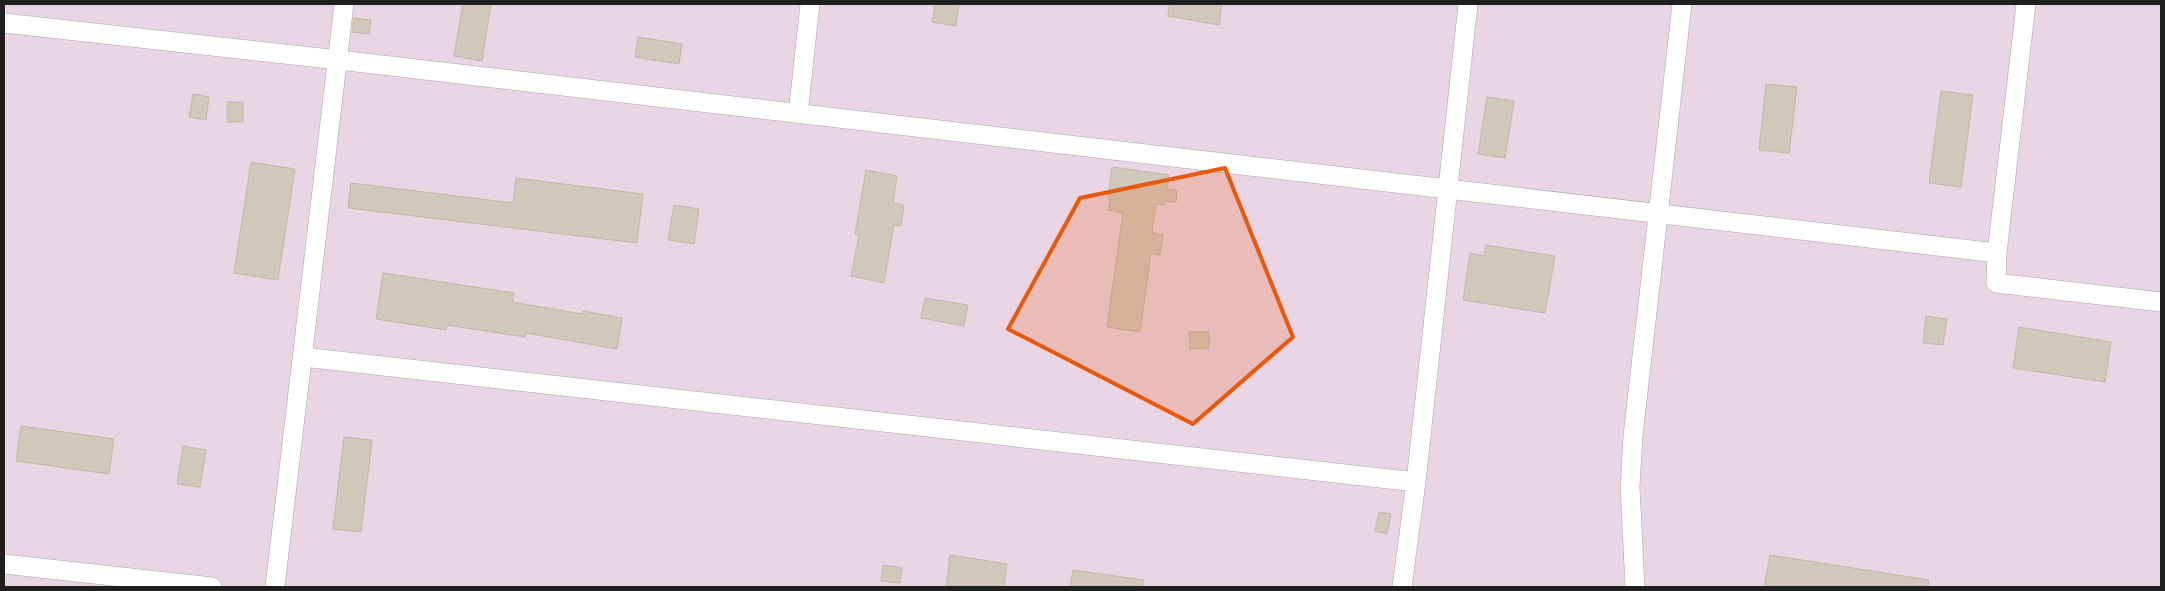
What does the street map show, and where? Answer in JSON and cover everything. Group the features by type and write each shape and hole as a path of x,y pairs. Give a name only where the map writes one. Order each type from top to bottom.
{"lane":[{"path":"275,587 339,60 344,4"},
{"path":"798,114 810,4"},
{"path":"1402,587 1416,482 1468,4"},
{"path":"1635,587 1630,487 1633,436 1682,4"},
{"path":"2026,4 1997,253 1996,283 2161,302"},
{"path":"4,23 339,60 1997,253"},
{"path":"303,357 1416,482"},
{"path":"4,564 212,587"}],"highlighted area":[{"path":"1225,168 1293,337 1193,424 1008,329 1080,198"}],"shaded area":[{"path":"4,4 2161,4 2161,587 4,587"}],"building":[{"path":"463,4 491,4 482,61 454,56"},
{"path":"935,4 959,4 956,26 932,22"},
{"path":"1169,4 1222,4 1219,25 1168,16"},
{"path":"354,18 371,20 369,34 352,32"},
{"path":"638,37 682,44 679,64 635,57"},
{"path":"1766,84 1797,87 1789,153 1759,150"},
{"path":"1941,91 1973,95 1961,187 1929,183"},
{"path":"193,94 209,97 206,120 189,117"},
{"path":"1487,97 1514,101 1505,158 1478,154"},
{"path":"227,102 243,102 243,122 227,122"},
{"path":"251,162 295,169 278,280 234,273"},
{"path":"1112,167 1169,175 1167,189 1177,190 1176,202 1165,201 1165,205 1156,204 1152,233 1163,235 1160,255 1151,253 1140,332 1107,327 1123,213 1108,210 1111,199 1108,199"},
{"path":"866,170 897,176 893,203 904,205 901,226 894,225 884,283 851,276 859,235 855,234"},
{"path":"516,178 643,194 637,243 348,208 351,183 513,203"},
{"path":"674,205 699,209 694,244 668,240"},
{"path":"1486,245 1555,256 1545,313 1463,300 1470,253 1484,256"},
{"path":"383,273 514,293 512,302 582,314 583,311 622,318 617,349 526,333 525,337 447,325 446,330 376,319"},
{"path":"925,298 968,305 964,326 921,318"},
{"path":"1926,316 1947,319 1943,345 1923,343"},
{"path":"2019,327 2111,342 2105,382 2013,368"},
{"path":"1189,332 1209,332 1209,348 1190,349"},
{"path":"21,426 114,439 109,474 16,461"},
{"path":"344,437 372,440 361,532 333,529"},
{"path":"183,446 206,450 200,487 177,484"},
{"path":"1379,512 1391,514 1387,534 1375,531"},
{"path":"950,555 1007,564 1004,587 946,587"},
{"path":"1770,555 1929,580 1928,587 1764,587"},
{"path":"883,565 902,568 900,583 881,581"},
{"path":"1073,570 1144,580 1143,587 1070,587"}]}
